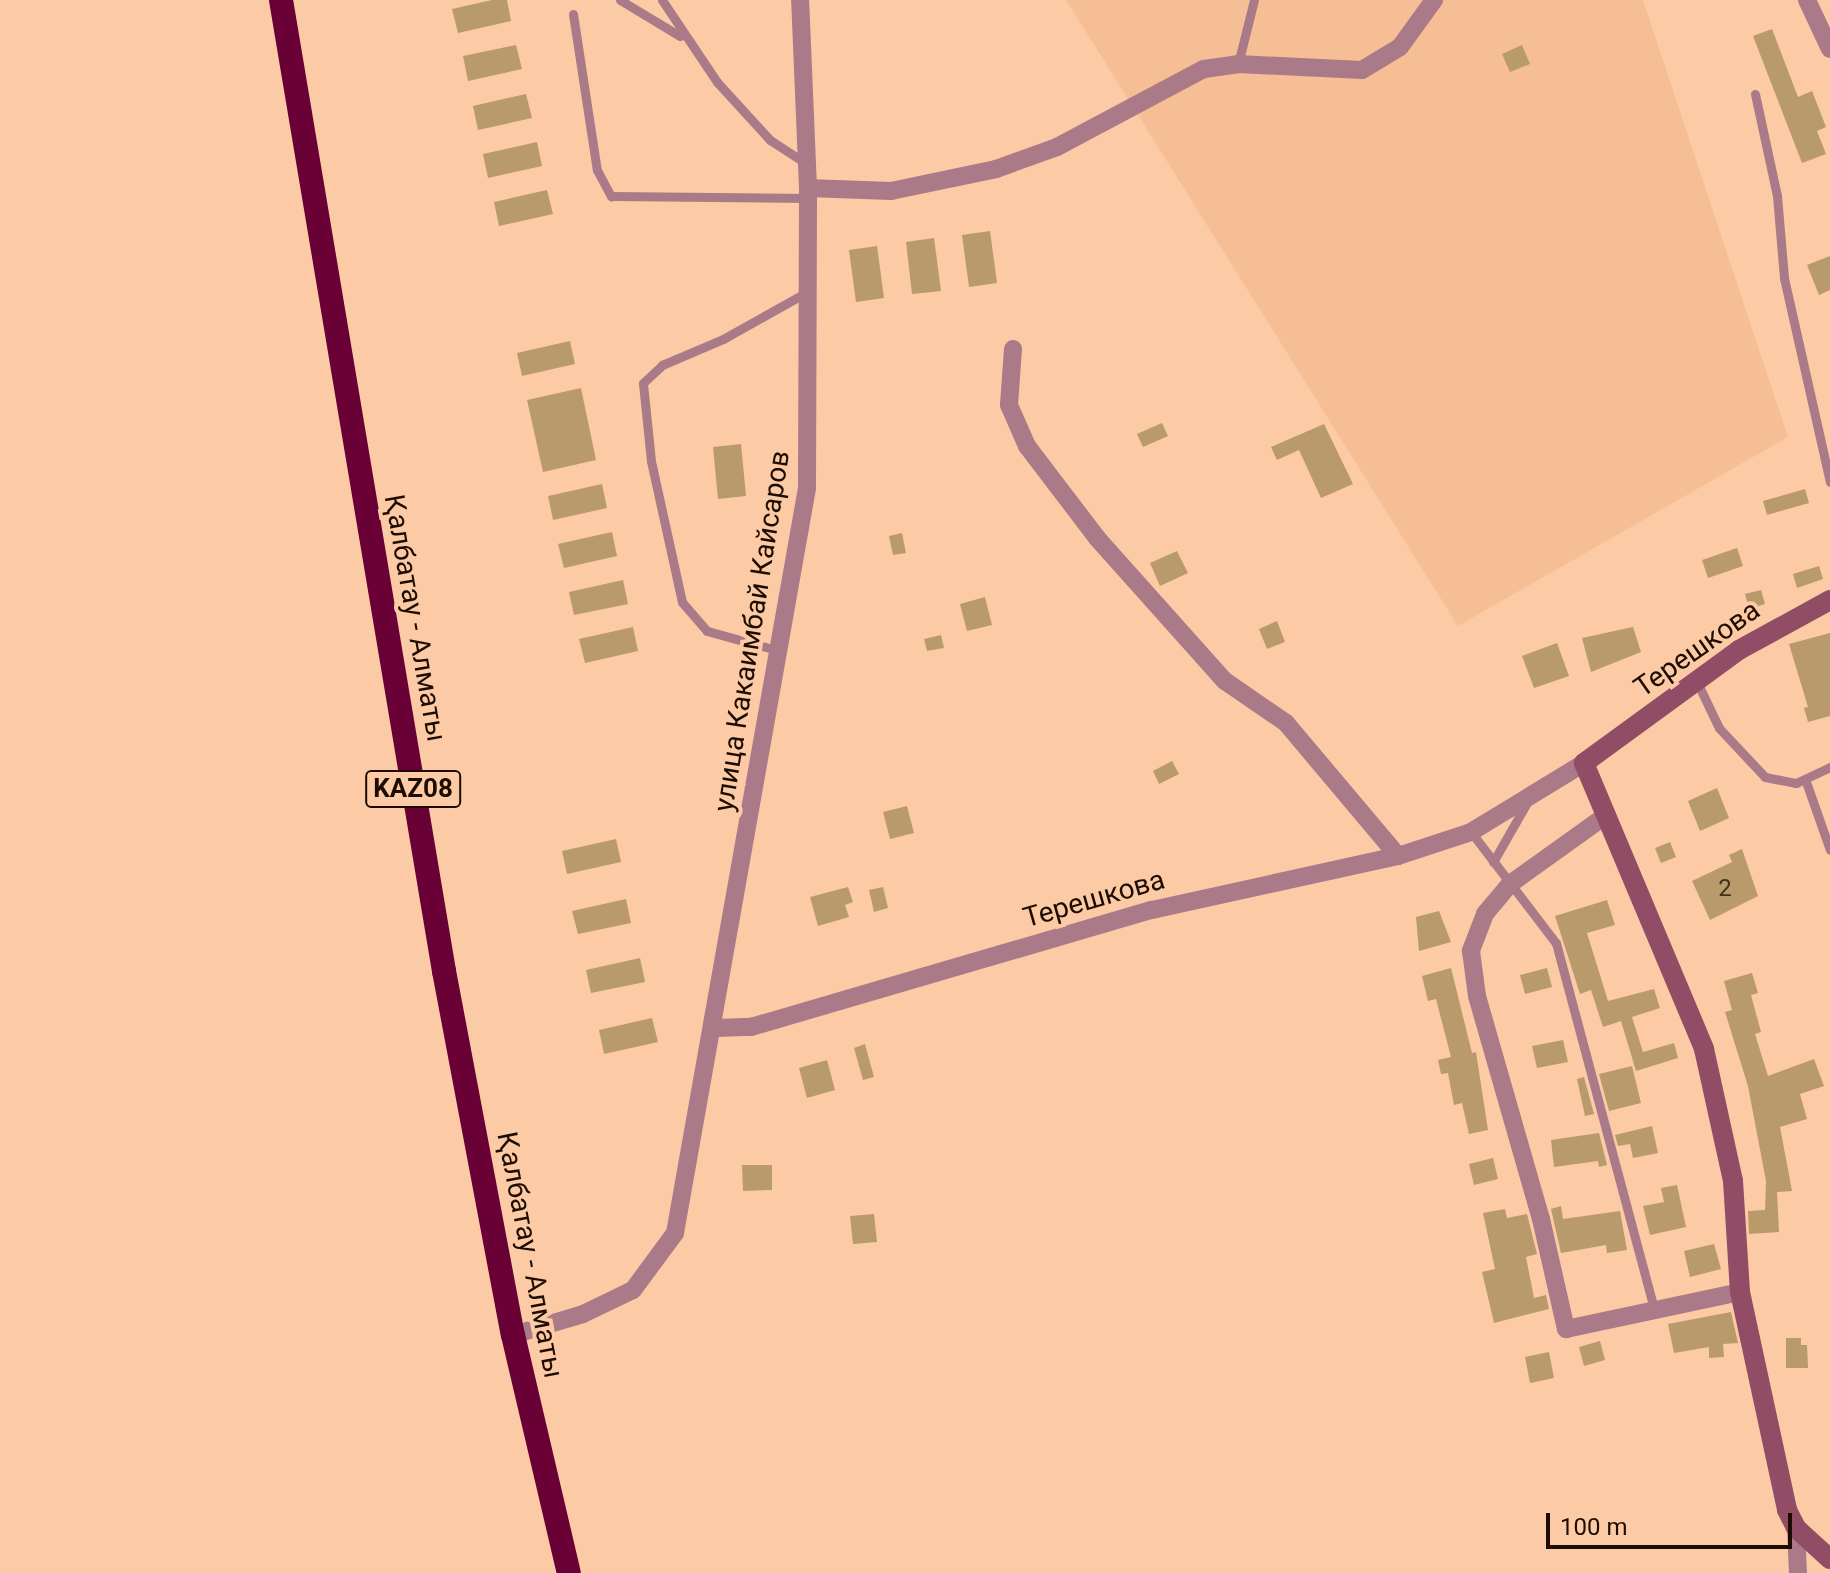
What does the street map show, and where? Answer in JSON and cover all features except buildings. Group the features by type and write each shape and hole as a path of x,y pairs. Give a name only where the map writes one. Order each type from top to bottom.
{"highway":[{"name":"Қалбатау - Алматы","path":"281,0 444,971 513,1335 569,1573"}],"street":[{"name":"улица Какаимбай Кайсаров","path":"715,1028 807,488 808,193 800,0"},
{"path":"808,193 891,191 996,169 1057,147 1204,69 1238,64 1362,70 1400,47 1434,0"},
{"path":"1807,0 1826,46"},
{"path":"1013,349 1009,405 1014,425 1097,538 1225,681 1286,723 1398,856"},
{"name":"Терешкова","path":"715,1028 751,1027 1152,910 1398,856 1471,832 1584,763 1739,650 1830,600"},
{"path":"1584,763 1715,1086 1733,1181 1740,1292 1787,1510 1796,1528 1830,1559"},
{"path":"1605,816 1510,884 1485,914 1471,951 1477,996 1541,1219 1566,1329 1653,1306 1740,1292"},
{"path":"513,1335 611,1303 633,1290 652,1270 675,1233 715,1028"},
{"path":"1796,1528 1798,1573"}],"lane":[{"path":"620,0 683,37"},
{"path":"662,0 683,37 770,140 807,164"},
{"path":"1238,64 1254,0"},
{"path":"573,14 597,170 611,196 808,193"},
{"path":"1755,94 1777,196 1784,278 1830,482"},
{"path":"781,652 707,631 682,602 651,461 643,383 662,365 723,339 809,291"},
{"path":"1697,682 1719,728 1745,761 1781,784 1805,779 1830,767"},
{"path":"1805,779 1830,850"},
{"path":"1493,862 1532,795"},
{"path":"1471,832 1556,943 1653,1306"}],"shaded area":[{"path":"1066,0 1643,0 1788,437 1458,626"}]}
